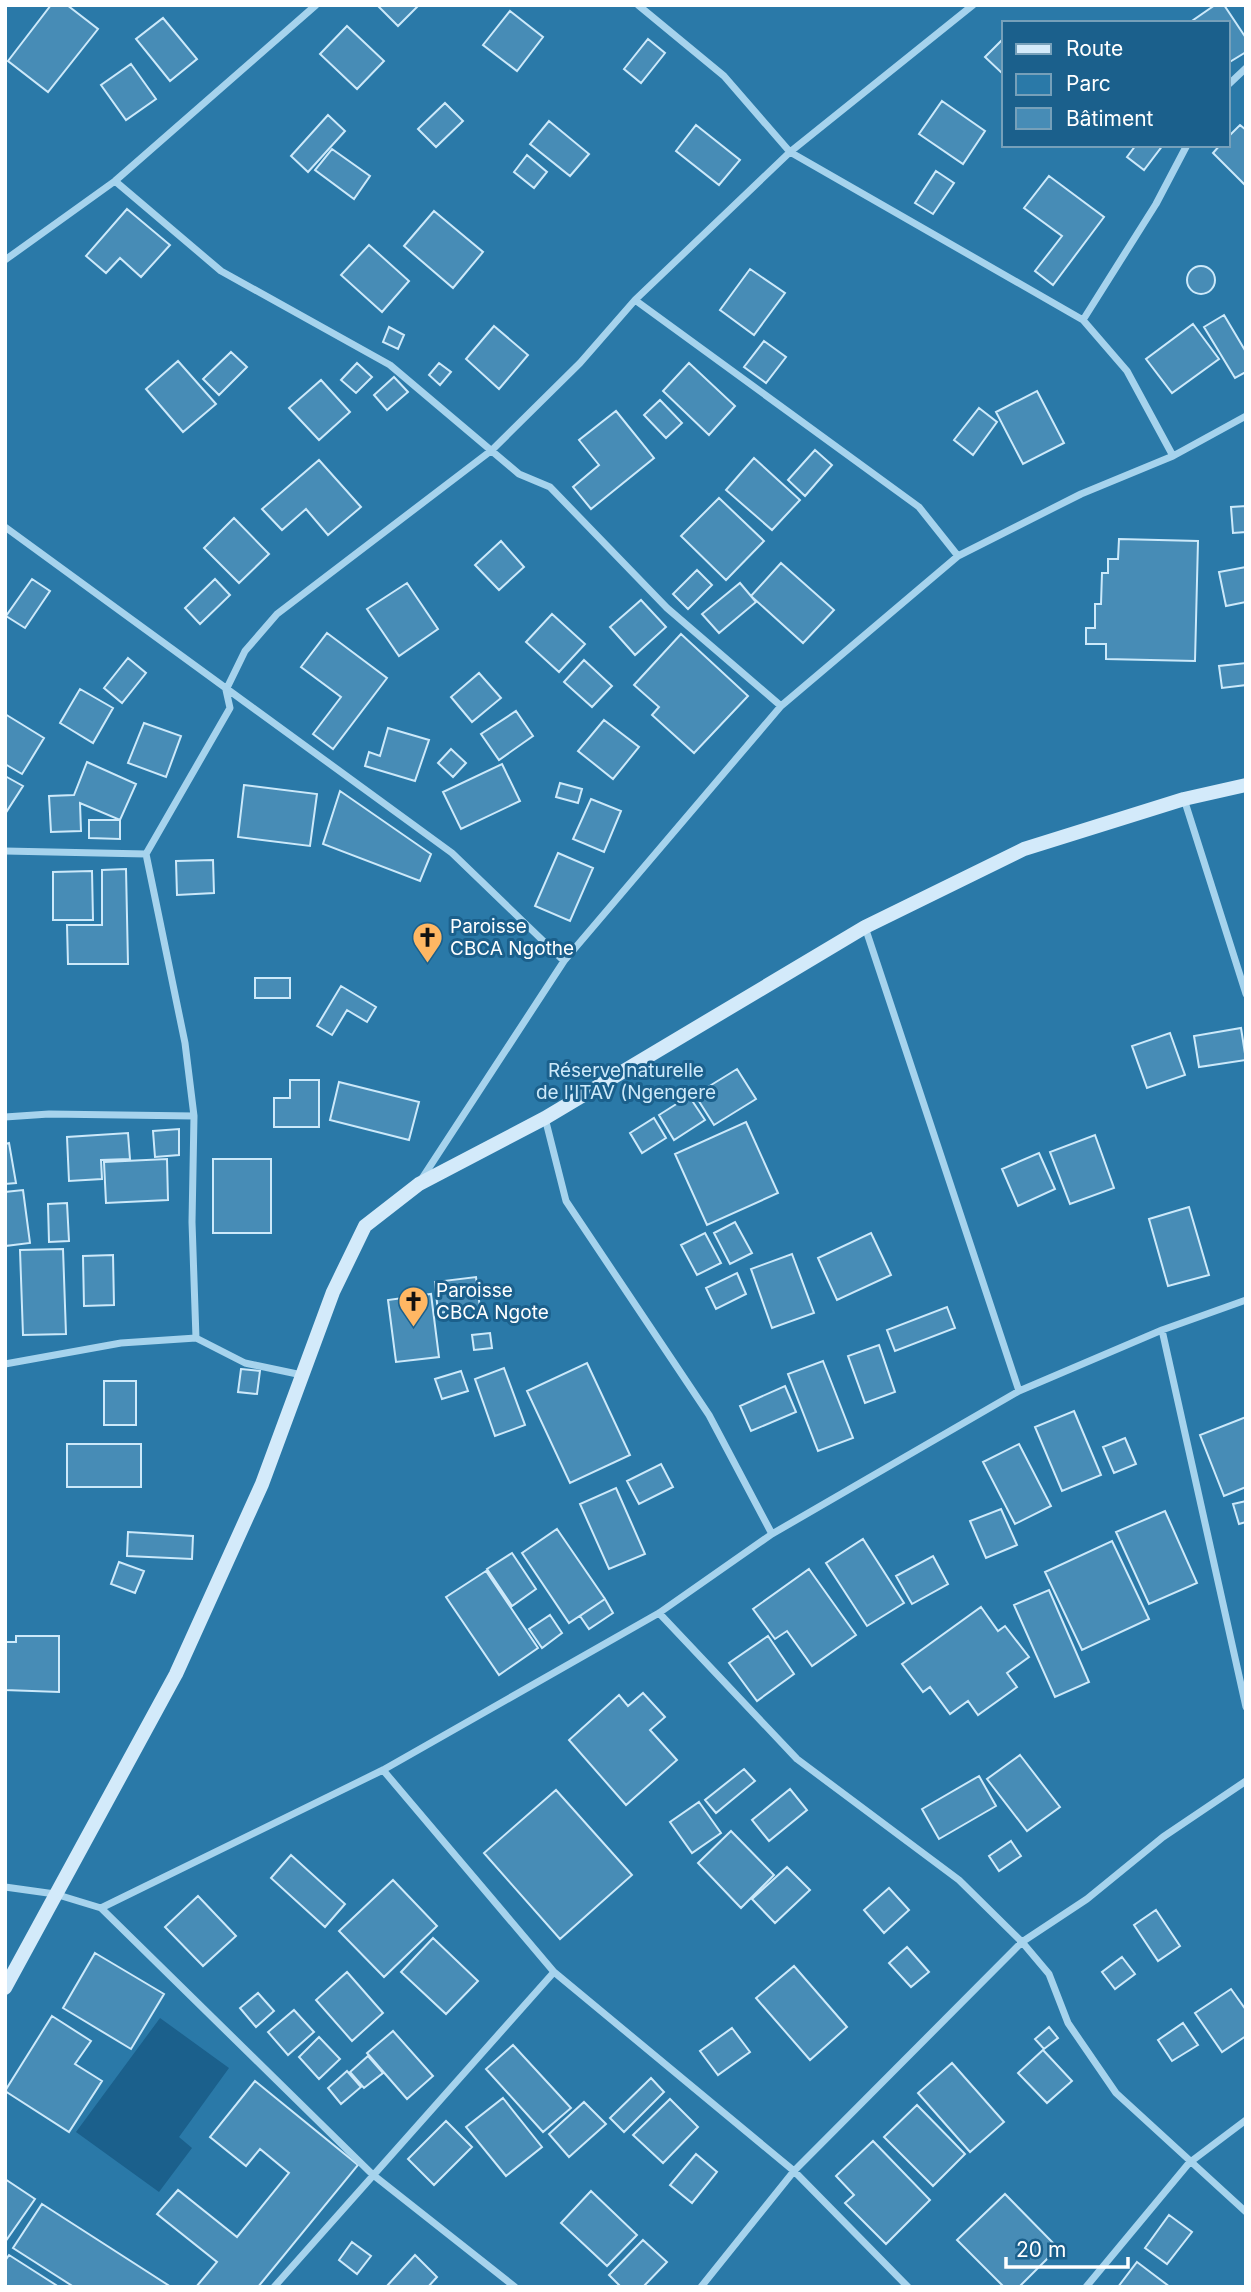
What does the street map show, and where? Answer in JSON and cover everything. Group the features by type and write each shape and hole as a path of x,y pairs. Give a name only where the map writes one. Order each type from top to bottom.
{"street":[{"path":"5,260 115,181 316,5"},
{"path":"638,5 724,76 790,152 1083,320 1127,371 1173,456"},
{"path":"196,1338 192,1222 194,1116 186,1043 146,855 230,709 226,690 245,650 277,614 492,450 580,363 635,300 790,152 973,5"},
{"path":"1230,83 1246,68"},
{"path":"1083,320 1156,204 1186,147"},
{"path":"115,181 221,271 390,365 519,474 550,487 667,608 781,706"},
{"path":"635,300 919,507 958,556"},
{"path":"419,1184 565,961 781,706 958,556 1081,494 1173,456 1246,416"},
{"path":"5,527 452,853 565,961"},
{"path":"5,1988 176,1674 262,1484 333,1292 365,1226 419,1184 545,1118 864,927 1024,849 1184,799 1246,785"},
{"path":"1184,799 1246,994"},
{"path":"5,851 146,855"},
{"path":"864,927 1019,1391"},
{"path":"5,1117 50,1114 194,1116"},
{"path":"545,1118 566,1201 709,1415 772,1534"},
{"path":"101,1908 383,1770 659,1613 772,1534 1019,1391 1162,1330 1246,1300"},
{"path":"1162,1330 1246,1707"},
{"path":"5,1364 121,1343 196,1338 245,1363 302,1375"},
{"path":"659,1613 797,1759 959,1880 1022,1942 1049,1974 1069,2024 1116,2093 1189,2163 1246,2212"},
{"path":"383,1770 554,1972 794,2171 908,2287"},
{"path":"701,2287 794,2171 1022,1942 1087,1899 1163,1837 1246,1781"},
{"path":"5,1887 55,1894 101,1908 372,2174 515,2287"},
{"path":"274,2287 554,1972"},
{"path":"1086,2287 1189,2163 1246,2120"}],"green space":[{"name":"Réserve naturelle de l'ITAV (Ngengere","path":"5,5 1246,5 1246,2287 5,2287","holes":["160,2018 229,2068 179,2137 192,2148 159,2192 76,2132"]}],"building":[{"path":"51,5 67,5 98,29 48,92 8,61"},
{"path":"377,5 417,5 418,6 398,26"},
{"path":"1215,5 1224,5 1246,38 1246,52 1230,62 1230,21 1192,21"},
{"path":"510,11 543,37 517,71 483,45"},
{"path":"163,18 197,59 170,81 136,39"},
{"path":"347,26 384,61 357,89 320,54"},
{"path":"648,39 665,53 641,83 624,69"},
{"path":"1002,40 1002,73 985,57"},
{"path":"131,64 156,99 126,120 101,85"},
{"path":"942,101 985,131 963,164 919,134"},
{"path":"445,103 463,121 436,147 418,129"},
{"path":"328,115 345,131 308,172 291,156"},
{"path":"549,121 589,154 570,176 530,144"},
{"path":"696,125 740,160 719,185 676,151"},
{"path":"1240,125 1246,130 1246,186 1213,153 1218,147 1230,147 1230,135"},
{"path":"1134,147 1161,147 1144,170 1127,157"},
{"path":"332,149 370,176 354,199 315,170"},
{"path":"527,155 547,172 534,188 514,172"},
{"path":"936,171 954,183 933,214 915,203"},
{"path":"1049,176 1104,217 1053,285 1035,271 1062,236 1024,208"},
{"path":"127,209 170,245 141,277 120,258 106,273 86,256"},
{"path":"434,211 483,252 453,288 404,246"},
{"path":"369,245 409,281 382,312 341,275"},
{"path":"1201,266 1211,270 1215,280 1211,290 1201,294 1191,290 1187,280 1191,270"},
{"path":"750,269 785,293 754,335 720,310"},
{"path":"1224,315 1246,352 1246,372 1235,378 1204,327"},
{"path":"1193,324 1219,359 1172,393 1146,359"},
{"path":"494,326 528,355 499,389 466,359"},
{"path":"389,327 404,335 398,349 383,342"},
{"path":"764,341 786,357 766,383 744,367"},
{"path":"231,352 247,367 219,395 203,379"},
{"path":"178,361 216,404 183,432 146,389"},
{"path":"357,363 372,377 356,393 341,380"},
{"path":"439,363 451,372 440,385 429,375"},
{"path":"689,363 735,406 709,435 663,391"},
{"path":"394,377 408,392 387,410 374,395"},
{"path":"321,380 350,412 319,440 289,408"},
{"path":"1037,391 1064,443 1023,464 996,412"},
{"path":"660,400 682,423 666,438 644,415"},
{"path":"979,408 997,422 973,455 954,440"},
{"path":"616,411 654,458 591,509 573,487 599,465 579,440"},
{"path":"815,450 832,465 805,496 788,480"},
{"path":"754,458 800,500 772,530 726,490"},
{"path":"319,460 361,507 328,535 306,509 282,530 262,509"},
{"path":"719,498 764,541 726,580 681,536"},
{"path":"1246,506 1246,532 1233,533 1231,507"},
{"path":"234,518 269,554 239,583 204,548"},
{"path":"1119,539 1198,541 1195,661 1106,659 1106,644 1086,644 1086,628 1095,628 1095,604 1101,604 1102,573 1108,573 1108,559 1118,559"},
{"path":"501,541 524,567 499,590 475,565"},
{"path":"781,563 834,610 803,643 751,596"},
{"path":"1246,567 1246,602 1226,606 1219,572"},
{"path":"697,570 712,585 688,609 673,594"},
{"path":"32,579 50,591 25,628 6,616"},
{"path":"215,579 230,595 200,624 185,608"},
{"path":"407,583 438,629 399,656 367,609"},
{"path":"740,583 756,602 719,633 702,614"},
{"path":"641,600 666,627 635,655 610,627"},
{"path":"552,614 585,644 559,672 526,642"},
{"path":"327,633 387,678 333,749 313,734 341,697 301,667"},
{"path":"681,634 748,696 694,753 652,715 659,707 634,685"},
{"path":"128,658 146,673 122,703 104,688"},
{"path":"584,660 612,686 592,707 564,682"},
{"path":"1246,663 1246,685 1222,688 1219,666"},
{"path":"479,673 501,698 472,722 451,697"},
{"path":"80,689 113,708 93,743 60,723"},
{"path":"516,711 533,736 499,760 481,734"},
{"path":"5,714 44,738 22,774 5,764"},
{"path":"604,720 639,747 613,779 578,751"},
{"path":"144,723 181,736 166,777 128,763"},
{"path":"388,728 429,740 415,781 365,766 369,752 380,756"},
{"path":"451,749 466,763 453,777 438,763"},
{"path":"87,762 136,784 120,820 80,803 81,831 51,832 49,796 74,795"},
{"path":"502,764 520,801 461,829 443,792"},
{"path":"5,776 23,786 5,814"},
{"path":"560,783 582,789 578,803 556,797"},
{"path":"244,785 317,794 310,846 238,837"},
{"path":"340,791 431,854 420,881 323,844"},
{"path":"591,799 621,811 604,852 573,839"},
{"path":"89,820 120,820 120,839 89,838"},
{"path":"558,853 593,868 570,921 535,906"},
{"path":"213,860 214,893 177,895 176,861"},
{"path":"126,869 128,964 68,964 67,925 102,925 102,870"},
{"path":"92,871 93,920 53,920 53,872"},
{"path":"255,978 290,978 290,998 255,998"},
{"path":"341,986 376,1007 367,1022 347,1010 332,1035 317,1026"},
{"path":"1241,1028 1246,1060 1199,1067 1194,1036"},
{"path":"1170,1033 1185,1075 1147,1088 1132,1046"},
{"path":"737,1069 756,1099 714,1125 695,1095"},
{"path":"290,1080 319,1080 319,1127 274,1127 274,1098 290,1098"},
{"path":"339,1082 419,1102 409,1140 330,1120"},
{"path":"689,1096 705,1120 674,1140 659,1115"},
{"path":"654,1118 666,1138 642,1153 630,1133"},
{"path":"746,1122 778,1193 707,1225 675,1154"},
{"path":"179,1129 179,1155 155,1157 153,1131"},
{"path":"128,1133 130,1159 101,1160 102,1179 69,1181 67,1137"},
{"path":"1095,1135 1114,1188 1070,1204 1050,1152"},
{"path":"9,1143 16,1183 5,1184 5,1144"},
{"path":"1039,1153 1055,1189 1018,1206 1002,1169"},
{"path":"167,1159 168,1200 106,1203 104,1162"},
{"path":"213,1159 271,1159 271,1233 213,1233"},
{"path":"23,1190 30,1243 5,1246 5,1192"},
{"path":"67,1203 69,1241 49,1242 48,1204"},
{"path":"1189,1207 1209,1275 1168,1286 1149,1219"},
{"path":"735,1222 752,1253 730,1264 714,1233"},
{"path":"705,1233 721,1263 697,1275 681,1245"},
{"path":"871,1233 891,1275 837,1300 818,1258"},
{"path":"63,1249 66,1334 23,1335 20,1250"},
{"path":"792,1254 814,1313 772,1328 751,1269"},
{"path":"113,1255 114,1305 84,1306 83,1256"},
{"path":"737,1273 746,1294 716,1309 706,1288"},
{"path":"476,1277 480,1308 438,1313 435,1282"},
{"name":"Paroisse CBCA Ngote","path":"431,1294 439,1357 396,1362 388,1300"},
{"path":"947,1307 955,1328 895,1351 887,1330"},
{"path":"490,1333 492,1348 474,1350 472,1335"},
{"path":"879,1345 895,1392 865,1403 848,1356"},
{"path":"823,1361 853,1438 818,1451 788,1374"},
{"path":"587,1363 630,1455 570,1483 527,1391"},
{"path":"504,1368 525,1425 495,1436 475,1379"},
{"path":"241,1369 260,1371 257,1394 238,1392"},
{"path":"461,1371 468,1391 442,1399 435,1379"},
{"path":"104,1381 136,1381 136,1425 104,1425"},
{"path":"785,1386 796,1412 751,1431 740,1406"},
{"path":"1074,1411 1101,1475 1062,1491 1035,1427"},
{"path":"1246,1417 1246,1487 1224,1496 1200,1435"},
{"path":"1125,1438 1136,1464 1114,1473 1103,1447"},
{"path":"67,1444 141,1444 141,1487 67,1487"},
{"path":"1019,1444 1051,1506 1015,1524 983,1462"},
{"path":"661,1464 673,1487 639,1504 627,1481"},
{"path":"616,1488 645,1554 609,1569 580,1504"},
{"path":"1246,1501 1246,1522 1239,1524 1233,1504"},
{"path":"1001,1509 1017,1545 986,1558 970,1521"},
{"path":"1165,1511 1197,1583 1149,1604 1116,1532"},
{"path":"557,1529 605,1599 569,1623 522,1553"},
{"path":"128,1532 193,1536 192,1559 127,1556"},
{"path":"863,1539 904,1603 867,1626 826,1563"},
{"path":"1112,1541 1149,1619 1082,1650 1045,1572"},
{"path":"512,1553 536,1589 512,1606 487,1569"},
{"path":"933,1556 948,1584 912,1604 896,1576"},
{"path":"119,1562 144,1571 135,1593 111,1584"},
{"path":"809,1569 856,1635 812,1666 787,1631 775,1639 753,1609"},
{"path":"486,1571 538,1648 499,1675 446,1597"},
{"path":"1049,1590 1089,1682 1055,1697 1014,1605"},
{"path":"605,1599 613,1613 589,1629 580,1616"},
{"path":"981,1607 998,1631 1005,1626 1029,1657 1007,1673 1017,1687 978,1715 968,1701 950,1714 930,1687 923,1692 902,1664"},
{"path":"550,1615 562,1633 542,1648 529,1629"},
{"path":"16,1636 59,1636 59,1692 5,1690 5,1642 16,1642"},
{"path":"768,1636 794,1674 757,1701 729,1663"},
{"path":"643,1693 665,1717 650,1730 677,1760 626,1805 569,1740 619,1695 628,1706"},
{"path":"1020,1755 1060,1807 1027,1831 987,1779"},
{"path":"744,1769 755,1781 716,1813 705,1800"},
{"path":"979,1776 996,1806 939,1839 922,1809"},
{"path":"790,1789 807,1810 769,1841 752,1820"},
{"path":"556,1790 632,1875 560,1939 484,1853"},
{"path":"699,1802 721,1833 692,1853 670,1822"},
{"path":"731,1831 774,1875 741,1908 698,1863"},
{"path":"1011,1841 1021,1856 999,1871 989,1856"},
{"path":"291,1855 345,1904 325,1927 271,1878"},
{"path":"787,1867 810,1890 775,1923 752,1899"},
{"path":"393,1880 437,1926 384,1977 339,1931"},
{"path":"889,1888 909,1910 884,1933 864,1910"},
{"path":"198,1896 236,1936 203,1966 165,1927"},
{"path":"1156,1910 1180,1946 1158,1961 1134,1925"},
{"path":"433,1938 478,1981 446,2014 401,1972"},
{"path":"907,1947 929,1972 911,1987 889,1963"},
{"path":"95,1953 164,1994 131,2049 63,2008"},
{"path":"1122,1957 1135,1974 1115,1989 1102,1972"},
{"path":"794,1966 847,2027 810,2060 756,1998"},
{"path":"347,1972 383,2013 352,2041 316,2000"},
{"path":"1231,1989 1246,2010 1246,2036 1222,2052 1195,2013"},
{"path":"258,1993 274,2011 256,2027 240,2008"},
{"path":"294,2010 314,2032 288,2055 268,2032"},
{"path":"52,2016 91,2041 75,2064 102,2081 69,2132 5,2091"},
{"path":"1183,2023 1198,2045 1172,2061 1158,2040"},
{"path":"1049,2027 1058,2038 1044,2049 1035,2039"},
{"path":"732,2028 750,2052 718,2075 700,2051"},
{"path":"393,2031 433,2076 407,2099 367,2053"},
{"path":"319,2037 340,2059 319,2079 299,2057"},
{"path":"513,2045 571,2108 543,2132 486,2069"},
{"path":"1043,2050 1072,2081 1047,2103 1018,2073"},
{"path":"368,2056 383,2073 364,2088 350,2072"},
{"path":"952,2063 1004,2122 970,2152 918,2093"},
{"path":"347,2071 361,2087 341,2104 328,2088"},
{"path":"651,2078 664,2092 624,2132 610,2118"},
{"path":"255,2081 358,2165 258,2287 196,2287 217,2262 157,2214 178,2190 237,2237 289,2173 260,2149 246,2166 210,2137"},
{"path":"503,2098 542,2147 506,2176 466,2127"},
{"path":"670,2099 698,2127 663,2163 633,2135"},
{"path":"584,2102 606,2124 569,2157 549,2134"},
{"path":"917,2105 965,2154 933,2186 884,2137"},
{"path":"446,2121 472,2147 434,2185 408,2159"},
{"path":"873,2141 930,2200 886,2244 845,2203 854,2195 836,2176"},
{"path":"696,2154 717,2172 692,2203 670,2185"},
{"path":"5,2179 35,2199 5,2242"},
{"path":"591,2191 637,2235 607,2266 561,2223"},
{"path":"1005,2194 1058,2248 1019,2287 1004,2287 957,2240"},
{"path":"42,2204 171,2287 74,2287 13,2248"},
{"path":"1169,2215 1192,2232 1167,2264 1145,2248"},
{"path":"643,2240 667,2262 643,2287 621,2287 609,2275"},
{"path":"352,2242 371,2256 357,2274 339,2260"},
{"path":"9,2255 59,2287 5,2287 5,2261"},
{"path":"415,2255 437,2277 428,2287 386,2287"},
{"path":"1137,2262 1170,2287 1118,2287"}],"place":[{"name":"Paroisse CBCA Ngothe","path":"427,964"},
{"name":"Paroisse CBCA Ngote","path":"413,1328"}]}
